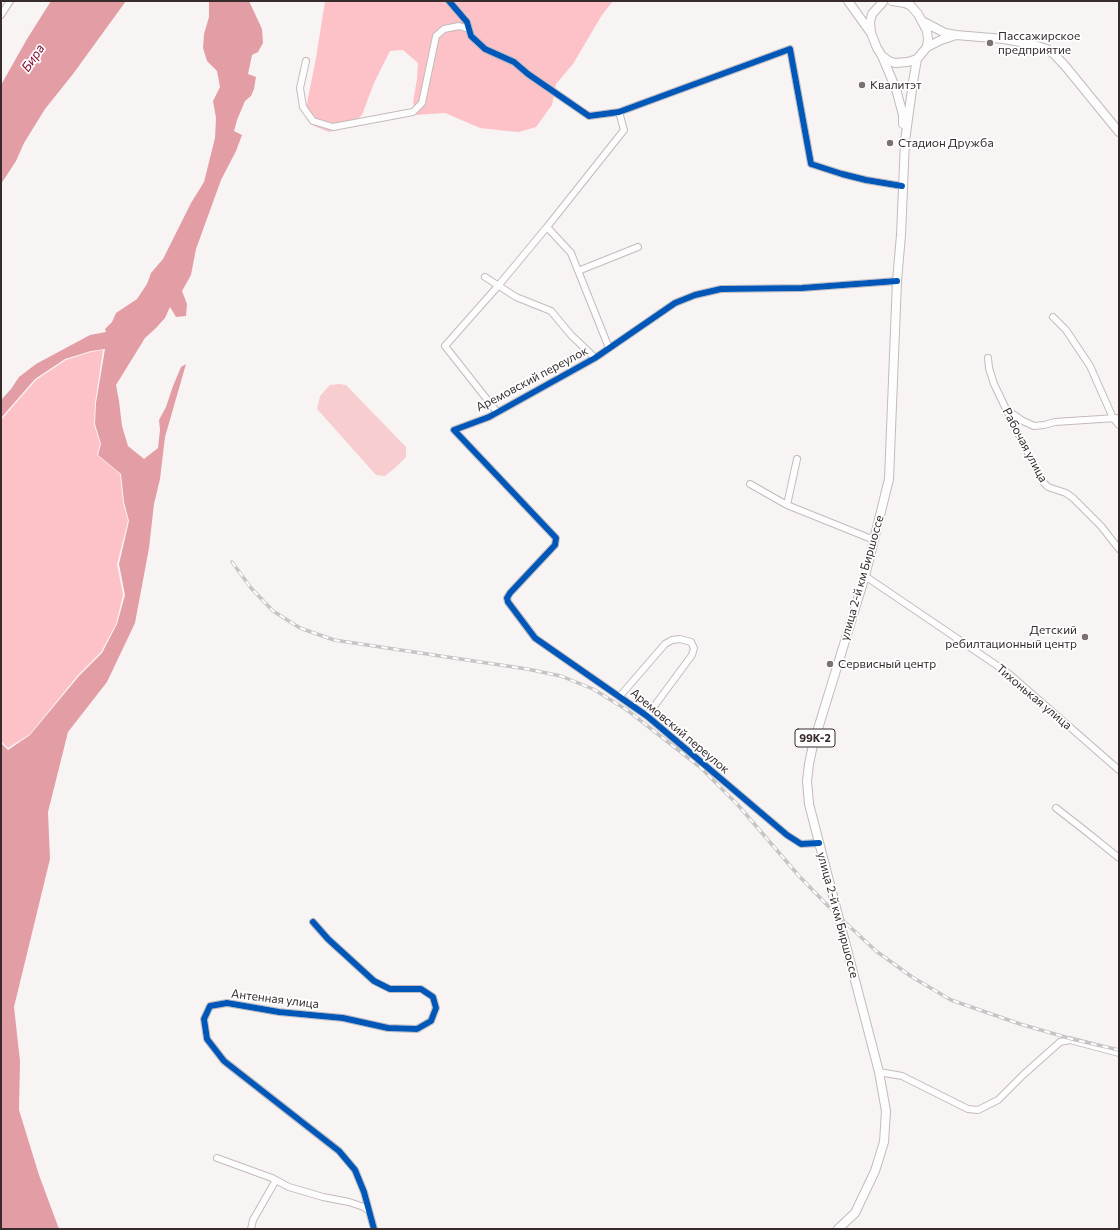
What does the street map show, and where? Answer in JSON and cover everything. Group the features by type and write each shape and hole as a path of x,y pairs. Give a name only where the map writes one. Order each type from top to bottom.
{"main road":[{"name":"99К-2","path":"848,1 871,33"},
{"name":"99К-2","path":"885,1 910,4 924,22 927,31 928,39 926,47 917,59 905,141 903,115 896,89 882,56 876,48 871,33 870,22 872,14 885,1"},
{"path":"924,22 945,33 956,36 1004,39 1031,44 1047,49 1063,63 1119,132"},
{"path":"926,47 941,40 956,36"},
{"path":"882,56 895,63 908,62 917,59"},
{"name":"улица 2-й км Биршоссе","path":"838,1229 855,1214 875,1170 884,1142 886,1111 879,1072 809,804 807,781 813,745 865,576 890,479 897,281 901,235 905,141"}],"street":[{"path":"1,15 10,1"},
{"path":"449,1 467,22 471,36 485,50 514,62 528,74 590,116 619,112 790,49 811,164 866,180 902,186"},
{"path":"306,61 300,88 303,107 314,121 333,127 369,119 413,112 422,103 436,36 444,29 459,26 469,29"},
{"path":"497,412 445,346 547,228 624,130 619,112"},
{"path":"547,228 571,253 609,348"},
{"path":"578,271 638,247"},
{"name":"Аремовский переулок","path":"485,277 516,297 551,311 571,335 595,358"},
{"name":"Аремовский переулок","path":"819,843 801,844 787,835 647,716 536,638 508,602 507,598 555,545 556,538 454,430 489,417 595,358 675,303 695,295 722,289 802,288 897,281"},
{"path":"1053,317 1066,330 1090,366 1119,425"},
{"name":"Рабочая улица","path":"988,358 989,368 994,384 1042,481 1048,487 1066,493 1073,498 1101,526 1119,549"},
{"path":"1006,409 1023,421 1034,426 1055,422 1116,418"},
{"path":"787,505 797,459"},
{"path":"750,484 787,505 874,540"},
{"name":"Тихонькая улица","path":"865,576 1008,673 1119,770"},
{"name":"Аремовский переулок","path":"620,696 665,644 672,640 680,639 691,642 694,648 692,655 647,716"},
{"path":"1056,808 1119,858"},
{"name":"Антенная улица","path":"314,922 328,939 374,981 390,989 421,989 434,997 436,1008 431,1021 417,1029 388,1028 343,1018 279,1012 227,1003 210,1006 204,1019 207,1039 224,1061 339,1151 354,1170 364,1192 374,1229"},
{"path":"879,1072 902,1076 968,1109 978,1110 998,1100 1060,1042 1070,1040 1119,1053"},
{"path":"217,1158 276,1180 289,1187 323,1197 349,1202 364,1207 368,1210"},
{"path":"251,1229 253,1220 276,1180"}],"shaded area":[{"path":"325,1 613,1 602,15 573,64 556,84 552,105 536,127 519,132 507,131 480,128 445,113 416,115 413,102 418,63 403,50 390,51 374,83 362,115 348,127 329,132 314,126 306,118 307,103"},
{"path":"103,350 95,403 94,424 100,444 97,455 120,474 123,502 128,521 117,564 123,595 116,624 101,652 78,675 30,734 8,748 1,741 1,420 36,380 66,360 91,352"},
{"path":"330,385 346,385 406,447 406,457 385,476 376,475 317,409 320,396"}],"water":[{"name":"Бира","path":"51,1 126,1 73,74 45,109 24,143 16,161 1,184 1,85"},
{"path":"209,1 249,1 262,29 263,43 258,52 252,55 248,74 256,77 254,89 251,96 245,101 234,131 242,135 236,151 221,180 196,249 191,275 182,291 187,304 186,316 176,317 170,307 165,318 145,338 116,385 122,426 128,446 144,459 158,448 160,430 159,420 166,407 181,367 186,364 165,437 160,479 154,504 149,548 135,623 107,682 68,732 48,812 50,859 14,1007 20,1061 19,1110 39,1175 59,1229 1,1229 1,743 8,750 30,735 79,676 102,653 117,624 125,595 119,564 129,521 124,502 121,474 98,455 101,444 95,424 96,403 105,349 91,351 65,359 35,379 1,418 1,400 19,377 36,364 90,335 106,332 105,329 112,322 116,313 137,299 147,284 151,273 163,259 191,203 204,182 215,138 216,118 213,101 220,87 217,71 207,61 203,48 204,34 209,17"}],"railway":[{"path":"232,562 251,588 273,611 300,628 334,640 527,669 561,676 593,689 627,710 700,767 738,805 799,876 835,913 876,951 912,977 951,1000 1020,1024 1072,1039 1119,1050"}],"cycle path":[{"path":"449,1 467,22 471,36 485,49 514,62 528,74 589,116 619,112 790,49 811,164 866,180 902,186"},
{"path":"819,843 801,844 787,835 647,716 535,638 508,602 507,598 555,545 556,538 454,430 489,417 595,358 675,303 695,295 721,289 802,288 897,281"},
{"path":"313,922 328,939 374,981 390,989 421,989 433,997 436,1008 431,1021 417,1029 388,1028 343,1018 279,1012 227,1003 210,1006 204,1019 207,1039 224,1061 339,1151 355,1170 364,1192 374,1229"}],"place":[{"name":"Пассажирское предприятие","path":"990,43"},
{"name":"Квалитэт","path":"862,85"},
{"name":"Стадион Дружба","path":"890,143"},
{"name":"Детский ребилтационный центр","path":"1085,637"},
{"name":"Сервисный центр","path":"830,664"}]}
